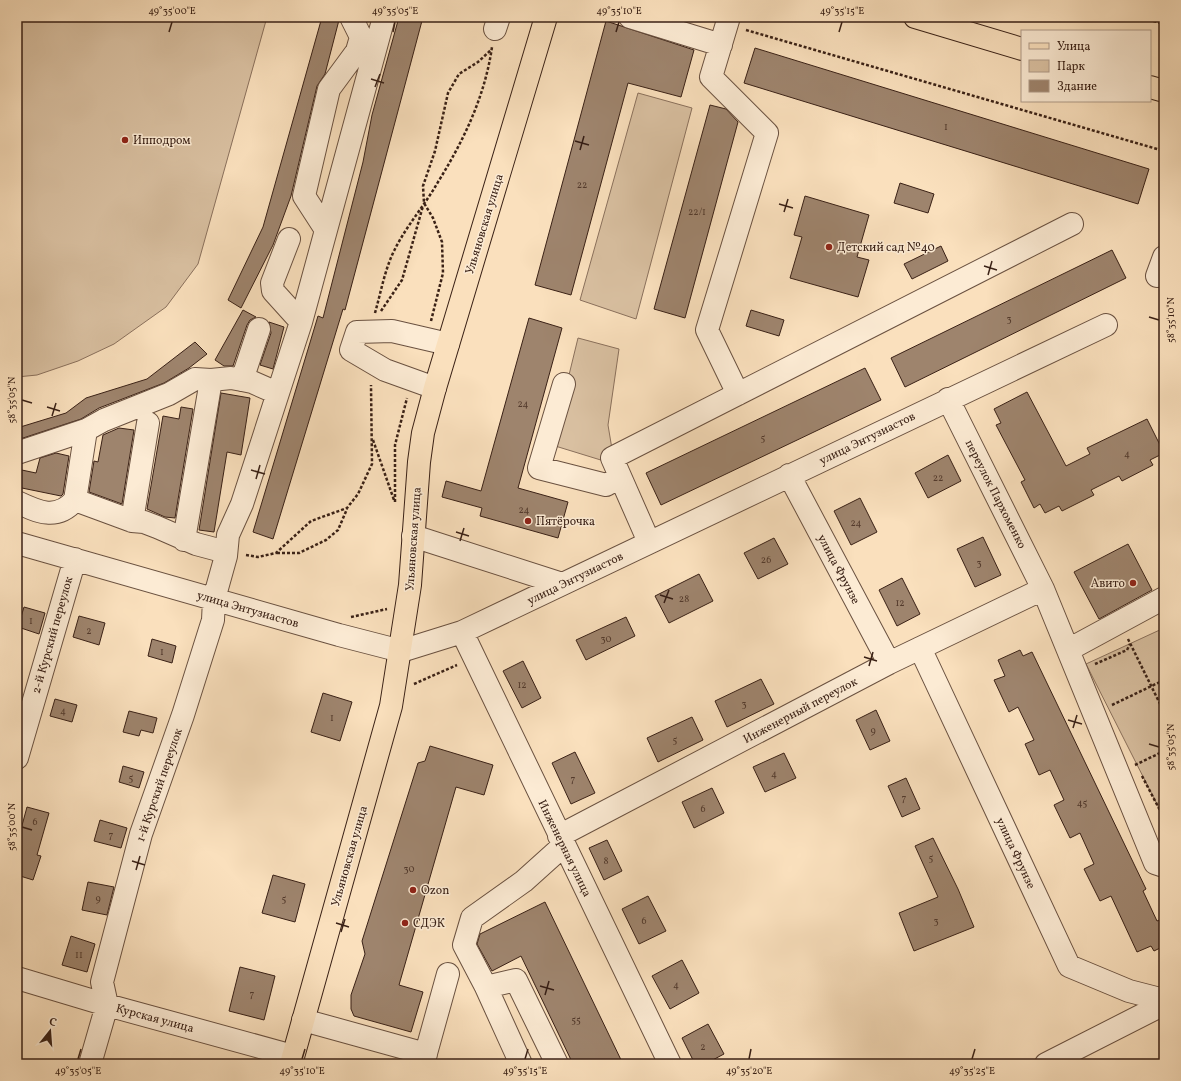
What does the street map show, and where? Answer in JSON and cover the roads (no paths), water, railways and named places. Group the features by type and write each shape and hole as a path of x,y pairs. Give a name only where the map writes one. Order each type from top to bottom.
{"main road":[{"name":"Ульяновская улица","path":"292,1060 392,706 410,585 419,462 423,433 448,344 546,17"},
{"path":"914,17 1021,49"},
{"path":"1151,87 1164,91"}],"street":[{"path":"326,230 304,196 329,89 357,51 360,37 351,17"},
{"name":"1-й Курский переулок","path":"90,1064 107,1005 102,982 141,834 183,715 213,620 214,599 226,552 228,535 242,504 301,322 384,17"},
{"path":"630,17 725,29 711,77 767,133 707,330 738,394"},
{"path":"649,542 612,458 1072,224"},
{"path":"289,239 272,283 273,291 301,322"},
{"name":"улица Энтузиастов","path":"17,543 401,651 462,632 1106,325"},
{"path":"242,380 259,329"},
{"path":"435,388 385,370 351,350 357,332 392,331 448,344"},
{"path":"17,453 86,430 104,420 169,394 195,379 211,380 231,378 252,382 277,393"},
{"path":"184,540 211,380"},
{"path":"564,384 539,468 606,484 620,477"},
{"name":"переулок Пархоменко","path":"948,399 1043,589 1094,714 1127,768 1155,864 1164,866"},
{"path":"132,521 148,423"},
{"path":"17,502 35,511 50,513 60,512 68,508 75,500 86,430"},
{"name":"улица Фрунзе","path":"789,475 889,663"},
{"path":"75,500 132,521 150,524 184,540 226,552"},
{"path":"414,536 562,584"},
{"name":"2-й Курский переулок","path":"17,758 74,559"},
{"name":"Инженерный переулок","path":"521,1064 486,987 464,945 472,918 524,881 561,840 889,663 1043,589"},
{"path":"1068,650 1164,598"},
{"name":"Инженерная улица","path":"462,632 670,1064"},
{"name":"улица Фрунзе","path":"920,648 1069,966 1129,991 1164,1000"},
{"path":"303,1020 424,1059 448,974"},
{"name":"Курская улица","path":"17,978 292,1060"},
{"path":"486,987 516,980 557,1064"},
{"path":"1046,1064 1164,1004"}],"place":[{"name":"Ипподром","path":"125,140"},
{"name":"Детский сад №40","path":"829,247"},
{"name":"Пятёрочка","path":"528,521"},
{"name":"Авито","path":"1133,583"},
{"name":"Ozon","path":"413,890"},
{"name":"СДЭК","path":"405,923"}]}
